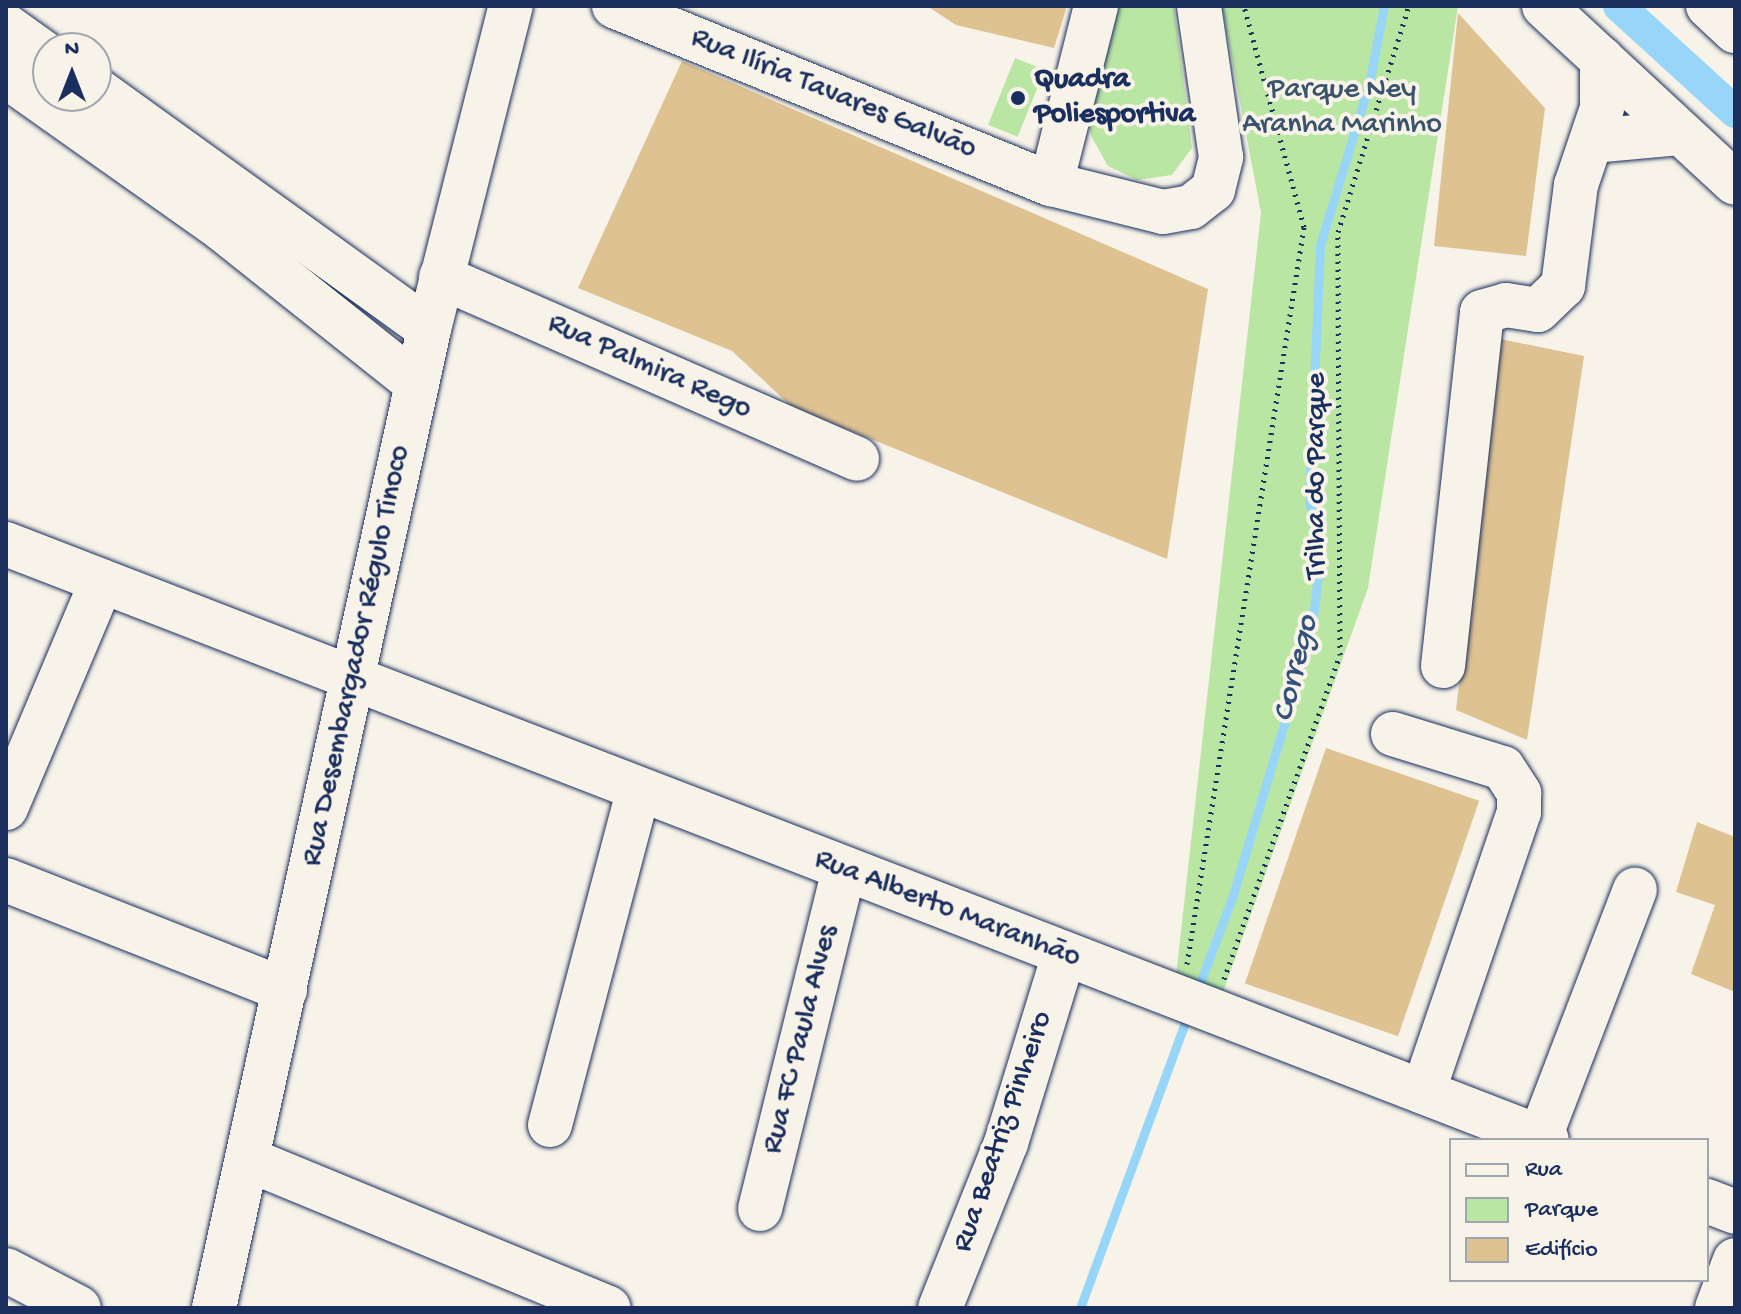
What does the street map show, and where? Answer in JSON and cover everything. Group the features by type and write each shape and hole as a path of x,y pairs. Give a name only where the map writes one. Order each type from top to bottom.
{"street":[{"name":"Rua Desembargador Régulo Tinoco","path":"214,1308 429,329 511,6"},
{"name":"Rua Ilíria Tavares Galvão","path":"614,6 1051,184 1163,212 1191,207 1213,190 1221,157 1199,6"},
{"path":"1051,184 1096,6"},
{"path":"1544,6 1735,183"},
{"path":"1708,6 1735,31"},
{"path":"6,26 32,45"},
{"path":"1443,666 1482,312 1506,305 1538,310 1563,286 1576,185 1592,141 1604,91 1602,59"},
{"path":"6,76 222,229 417,384"},
{"path":"112,100 429,329"},
{"path":"1592,141 1680,133"},
{"path":"222,229 246,194"},
{"name":"Rua Palmira Rego","path":"441,277 857,459"},
{"name":"Rua Alberto Maranhão","path":"6,544 353,682 1064,955 1174,980 1423,1092 1541,1138"},
{"path":"6,808 102,581"},
{"path":"1393,734 1503,768 1519,793 1519,812 1423,1092"},
{"path":"550,1125 638,791"},
{"name":"Rua FC Paula Alves","path":"760,1209 844,870"},
{"path":"6,880 285,990"},
{"name":"Rua Alberto Maranhão","path":"1544,1138 1635,890"},
{"name":"Rua Beatriz Pinheiro","path":"940,1308 1006,1143 1064,955"},
{"path":"247,1159 608,1308"},
{"path":"1709,1202 1735,1212"},
{"path":"1717,1308 1735,1260"},
{"path":"6,1270 79,1308"}],"path":[{"name":"Trilha do Parque","path":"1174,980 1304,227 1244,6"},
{"name":"Trilha do Parque","path":"1221,999 1340,655 1338,232 1409,6"}],"green space":[{"path":"1110,6 1174,6 1192,148 1172,175 1137,180 1108,166 1091,136 1084,99"},
{"name":"Parque Ney Aranha Marinho","path":"1222,6 1458,6 1368,588 1223,992 1176,976 1261,213"},
{"name":"Quadra Poliesportiva","path":"1015,58 1045,70 1018,137 988,125"}],"building":[{"path":"927,6 1067,6 1054,48 956,25"},
{"path":"1458,13 1545,108 1526,256 1434,246"},
{"path":"682,61 1208,289 1167,559 792,407 732,351 578,288"},
{"path":"1500,339 1584,356 1527,740 1456,710"},
{"path":"1326,748 1479,801 1398,1036 1245,983"},
{"path":"1697,822 1735,837 1735,992 1691,974 1715,905 1676,892"}],"waterway":[{"name":"Corrego","path":"1196,994 1233,895 1311,634 1320,559 1309,498 1320,245 1369,84 1384,6"},
{"path":"1619,6 1735,112"},
{"name":"Corrego","path":"1080,1308 1188,1015"}],"place":[{"name":"Quadra Poliesportiva","path":"1018,98"}]}
